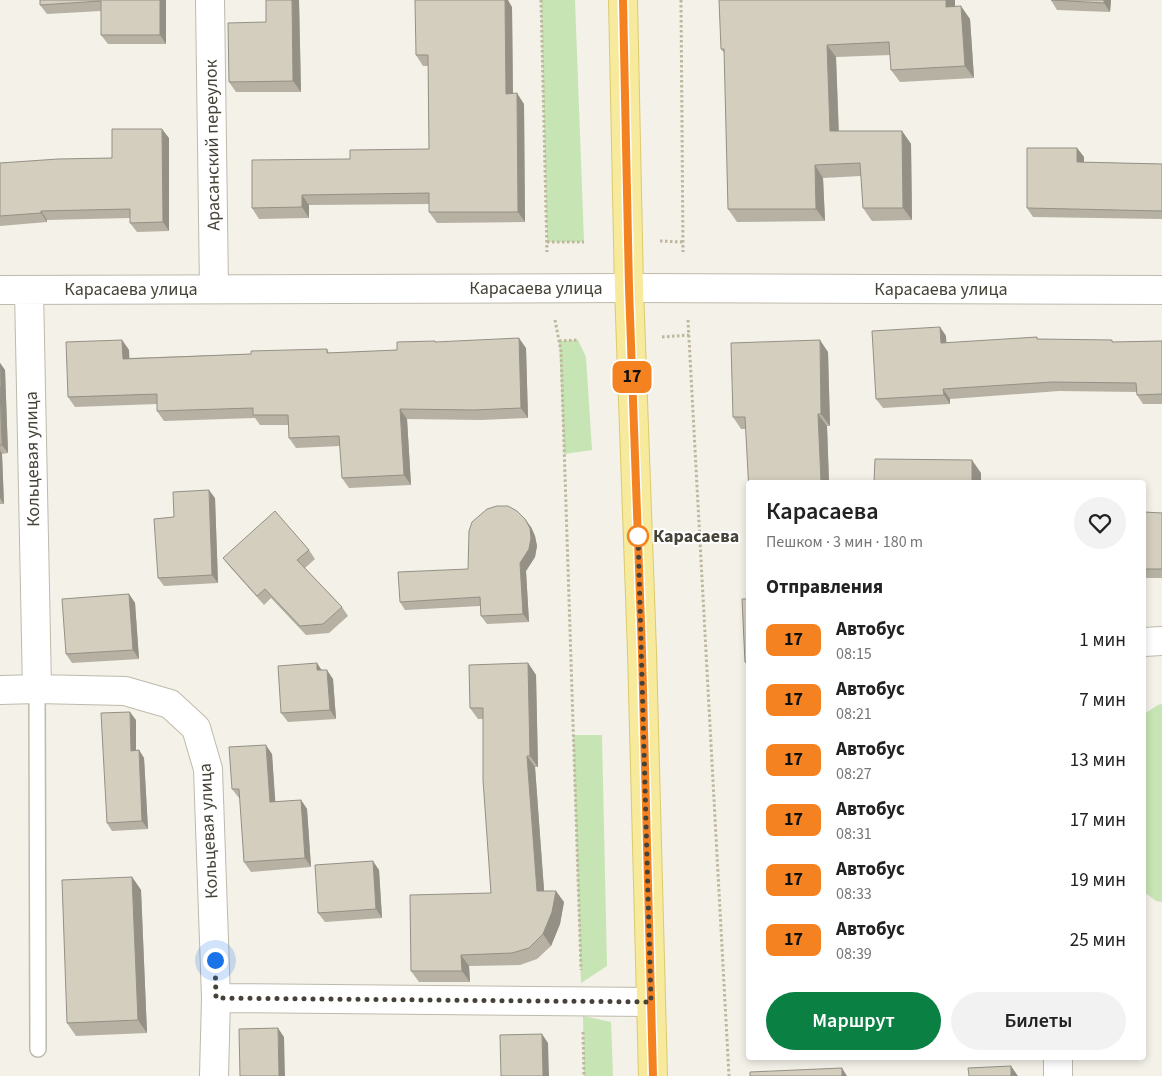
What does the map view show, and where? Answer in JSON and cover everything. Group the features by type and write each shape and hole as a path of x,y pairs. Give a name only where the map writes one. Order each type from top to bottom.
{"main road":[{"path":"623,0 629,288 642,652 653,1076"}],"street":[{"name":"Арасанский переулок","path":"210,0 214,289"},
{"name":"Карасаева улица","path":"0,290 629,288 1162,290"},
{"name":"Кольцевая улица","path":"29,290 37,689"},
{"path":"1146,642 1162,641"},
{"name":"Кольцевая улица","path":"0,690 125,691 170,704 196,728 208,769 216,998 214,1076"},
{"path":"216,998 651,1002"},
{"path":"1058,1060 1058,1076"}],"lane":[{"path":"37,689 38,1049"}],"path":[{"path":"541,0 547,252"},
{"path":"680,0 683,252"},
{"path":"660,241 683,242"},
{"path":"547,242 584,242"},
{"path":"687,315 729,1076"},
{"path":"555,317 559,341 584,1076"},
{"path":"662,337 689,335"},
{"path":"559,341 578,340"}],"green space":[{"path":"541,0 575,0 584,242 547,242"},
{"path":"578,340 586,357 592,450 564,454 559,341"},
{"path":"1162,704 1162,902 1156,901 1146,894 1146,713"},
{"path":"573,735 602,735 607,966 581,983"},
{"path":"583,1016 611,1022 613,1076 584,1076"}],"building":[{"path":"40,0 160,0 160,35 101,35 101,1 40,5"},
{"path":"266,0 292,0 293,81 229,82 228,23 266,22"},
{"path":"415,0 505,0 506,94 517,93 518,212 429,212 429,193 302,195 302,207 252,208 252,160 350,159 350,150 429,149 428,55 416,55"},
{"path":"719,0 946,0 946,7 961,6 965,66 891,70 889,42 827,45 830,131 902,131 903,208 863,208 860,163 815,165 816,209 728,209 724,49 721,49"},
{"path":"1051,0 1104,0 1104,3"},
{"path":"112,129 162,129 163,222 130,223 130,209 41,211 41,213 0,216 0,163 112,158"},
{"path":"1027,148 1077,148 1077,162 1162,164 1162,211 1027,208"},
{"path":"940,327 941,343 1037,337 1037,339 1112,340 1112,342 1162,341 1162,394 1137,395 1136,383 1052,382 943,389 944,395 876,399 872,331"},
{"path":"519,338 521,408 474,410 400,409 404,475 342,478 339,436 289,438 288,415 253,415 253,408 157,411 157,394 68,397 66,342 122,340 123,359 251,354 251,351 327,349 327,353 397,350 397,342"},
{"path":"820,340 821,414 818,414 821,480 748,480 745,417 733,417 731,343"},
{"path":"0,386 2,445 0,445"},
{"path":"875,459 972,460 972,480 874,480"},
{"path":"209,490 212,575 158,578 154,519 174,517 173,492"},
{"path":"497,506 508,506 517,511 530,528 529,549 520,563 523,614 481,616 480,597 400,602 398,572 468,569 469,531 472,522 487,509"},
{"path":"275,511 309,550 297,560 342,607 323,624 300,626 265,589 257,596 223,558"},
{"path":"1146,512 1162,513 1162,569 1146,569"},
{"path":"129,594 133,650 66,654 62,599"},
{"path":"742,599 746,599 745,662"},
{"path":"317,663 317,670 327,670 330,710 281,713 278,666"},
{"path":"528,663 530,756 527,756 537,891 556,891 552,912 543,934 529,948 512,953 461,955 462,971 411,971 410,895 491,893 483,780 483,708 470,708 469,665"},
{"path":"130,712 131,751 139,750 142,821 107,823 101,713"},
{"path":"266,745 270,802 301,800 305,858 244,862 239,789 232,789 229,747"},
{"path":"373,861 376,909 318,913 315,865"},
{"path":"132,877 138,1020 67,1023 62,880"},
{"path":"278,1028 279,1076 240,1076 239,1029"},
{"path":"542,1034 543,1076 501,1076 500,1035"},
{"path":"1011,1066 1011,1076 969,1076 968,1068"},
{"path":"842,1068 842,1076 750,1076 750,1072"}],"bus line":[{"name":"17","path":"623,0 629,288 642,652 653,1076"}],"place":[{"name":"Карасаева","path":"638,536"}],"route":[{"path":"215,960 216,998 651,1002 638,534 638,536"}]}
